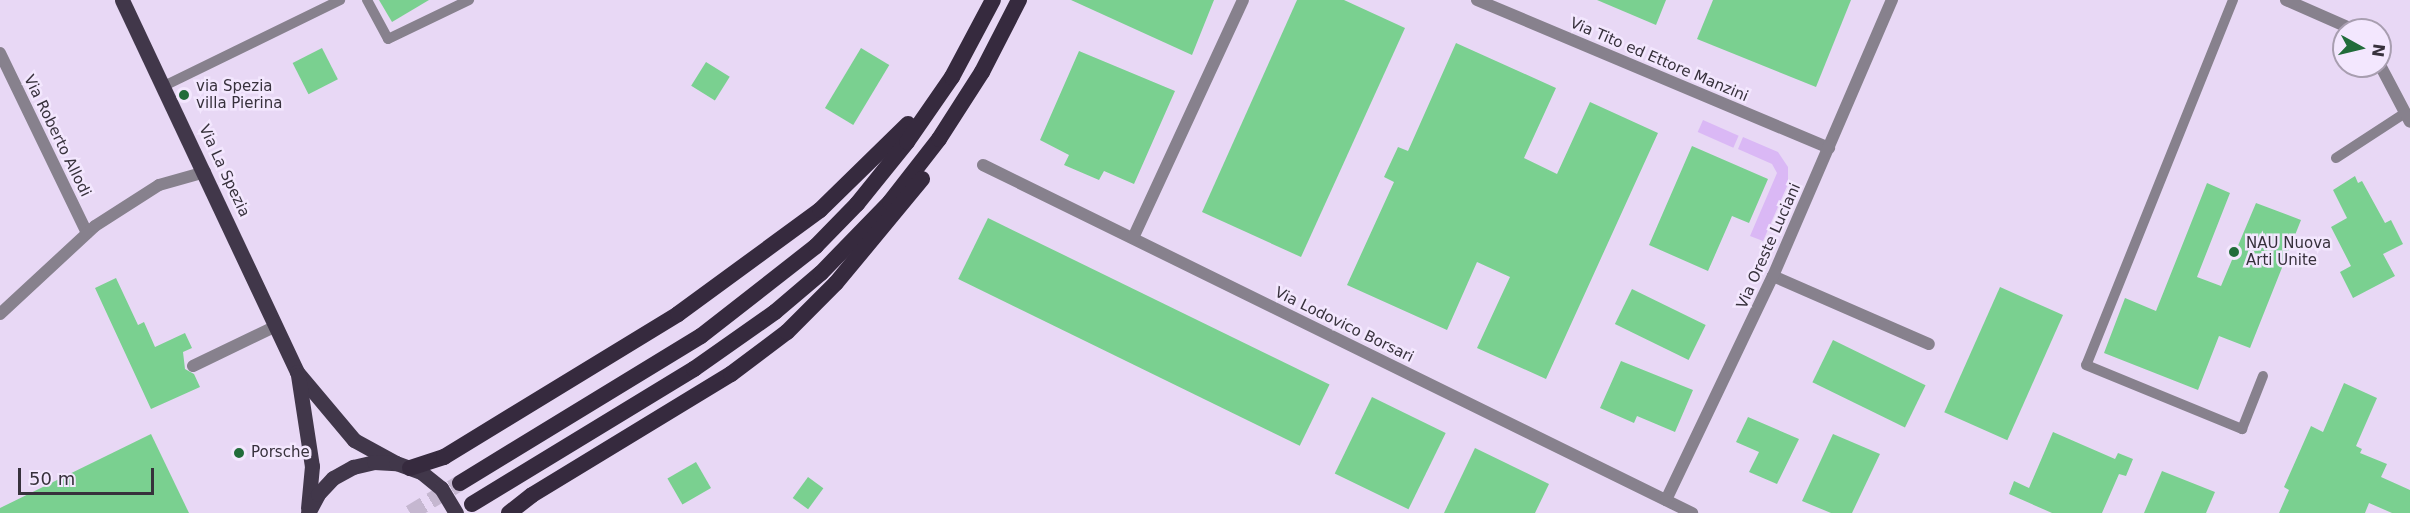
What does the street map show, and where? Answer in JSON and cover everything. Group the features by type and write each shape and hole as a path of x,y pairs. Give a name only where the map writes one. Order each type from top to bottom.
{"highway":[{"path":"460,483 676,352 785,273 830,232 876,182 963,59 993,0"},
{"path":"509,513 532,495 731,374 787,332 836,283 906,201 958,125 1019,0"},
{"path":"403,466 444,457 678,314 820,210 897,138 963,59"},
{"path":"472,504 694,369 806,287 903,186 982,72"}],"main road":[{"name":"Via La Spezia","path":"122,0 165,86 297,372 354,440 441,488 456,513"},
{"name":"Via La Spezia","path":"297,372 312,466 308,513"},
{"name":"Via La Spezia","path":"308,513 318,494 343,473 374,462 403,466"}],"street":[{"path":"1133,238 1243,0"},
{"name":"Via Tito ed Ettore Manzini","path":"1477,0 1829,148"},
{"name":"Via Oreste Luciani","path":"1666,500 1773,276 1892,0"},
{"path":"2286,0 2332,20"},
{"name":"Via Roberto Allodi","path":"0,53 87,233"},
{"path":"2387,78 2408,118"},
{"name":"Via Lodovico Borsari","path":"983,165 1692,513"},
{"path":"0,314 87,233 159,185 205,172"},
{"path":"1773,276 1929,344"},
{"path":"193,366 276,326"}],"lane":[{"path":"165,86 340,0"},
{"path":"367,0 388,39 469,0"},
{"path":"2233,0 2086,365 2242,429 2264,376"},
{"path":"2336,158 2408,118"}],"shaded area":[{"path":"1703,120 1739,136 1733,148 1698,132"},
{"path":"1743,137 1778,152 1788,167 1788,184 1763,241 1750,236 1777,173 1772,164 1738,149"}],"building":[{"path":"379,0 429,0 392,22"},
{"path":"1071,0 1214,0 1192,55"},
{"path":"1297,0 1344,0 1405,28 1301,257 1202,212"},
{"path":"1597,0 1666,0 1656,25"},
{"path":"1713,0 1851,0 1816,87 1697,39"},
{"path":"1456,43 1556,88 1524,158 1557,174 1590,102 1658,133 1546,379 1477,348 1510,277 1477,262 1447,330 1347,285 1394,182 1384,177 1398,147 1408,151"},
{"path":"322,48 338,79 308,94 293,63"},
{"path":"861,48 889,65 853,125 825,108"},
{"path":"1079,51 1175,91 1134,184 1104,171 1099,180 1064,165 1069,155 1040,140"},
{"path":"706,62 730,77 715,101 691,86"},
{"path":"1692,146 1768,179 1749,223 1732,216 1708,271 1649,245"},
{"path":"2355,176 2358,183 2362,181 2385,223 2391,220 2403,244 2383,254 2395,276 2353,298 2340,272 2351,266 2331,227 2347,218 2333,190"},
{"name":"NAU Nuova Arti Unite","path":"2207,183 2230,193 2197,277 2221,286 2256,203 2301,220 2250,348 2219,336 2198,390 2104,353 2125,298 2156,311"},
{"path":"988,218 1330,385 1300,446 958,279"},
{"path":"116,278 138,325 144,322 155,347 185,333 192,348 183,352 185,369 194,374 200,387 151,409 95,288"},
{"path":"2000,287 2063,315 2007,440 1944,412"},
{"path":"1632,289 1706,325 1689,360 1615,324"},
{"path":"1833,340 1926,385 1905,427 1812,382"},
{"path":"1621,361 1693,390 1675,432 1637,416 1634,423 1600,408"},
{"path":"2344,383 2377,398 2356,446 2362,449 2360,453 2387,464 2381,477 2410,490 2410,513 2392,513 2369,503 2365,513 2279,513 2289,490 2284,487 2311,426 2323,432"},
{"path":"1372,397 1446,433 1408,509 1335,473"},
{"path":"1748,417 1799,439 1777,484 1749,472 1759,452 1736,442"},
{"path":"2053,432 2115,459 2118,453 2133,459 2126,476 2119,474 2102,513 2052,513 2009,494 2014,481 2029,488"},
{"path":"151,434 189,513 0,513 0,508"},
{"path":"1833,434 1880,454 1852,513 1831,513 1802,501"},
{"path":"1475,448 1549,484 1535,513 1444,513"},
{"path":"696,462 711,488 682,504 667,478"},
{"path":"2162,471 2215,492 2206,513 2144,513"},
{"path":"808,477 823,488 808,509 793,498"}],"tunnel":[{"path":"410,513 460,483"}],"place":[{"name":"via Spezia villa Pierina","path":"184,95"},
{"name":"NAU Nuova Arti Unite","path":"2234,252"},
{"name":"Porsche","path":"239,453"}]}
